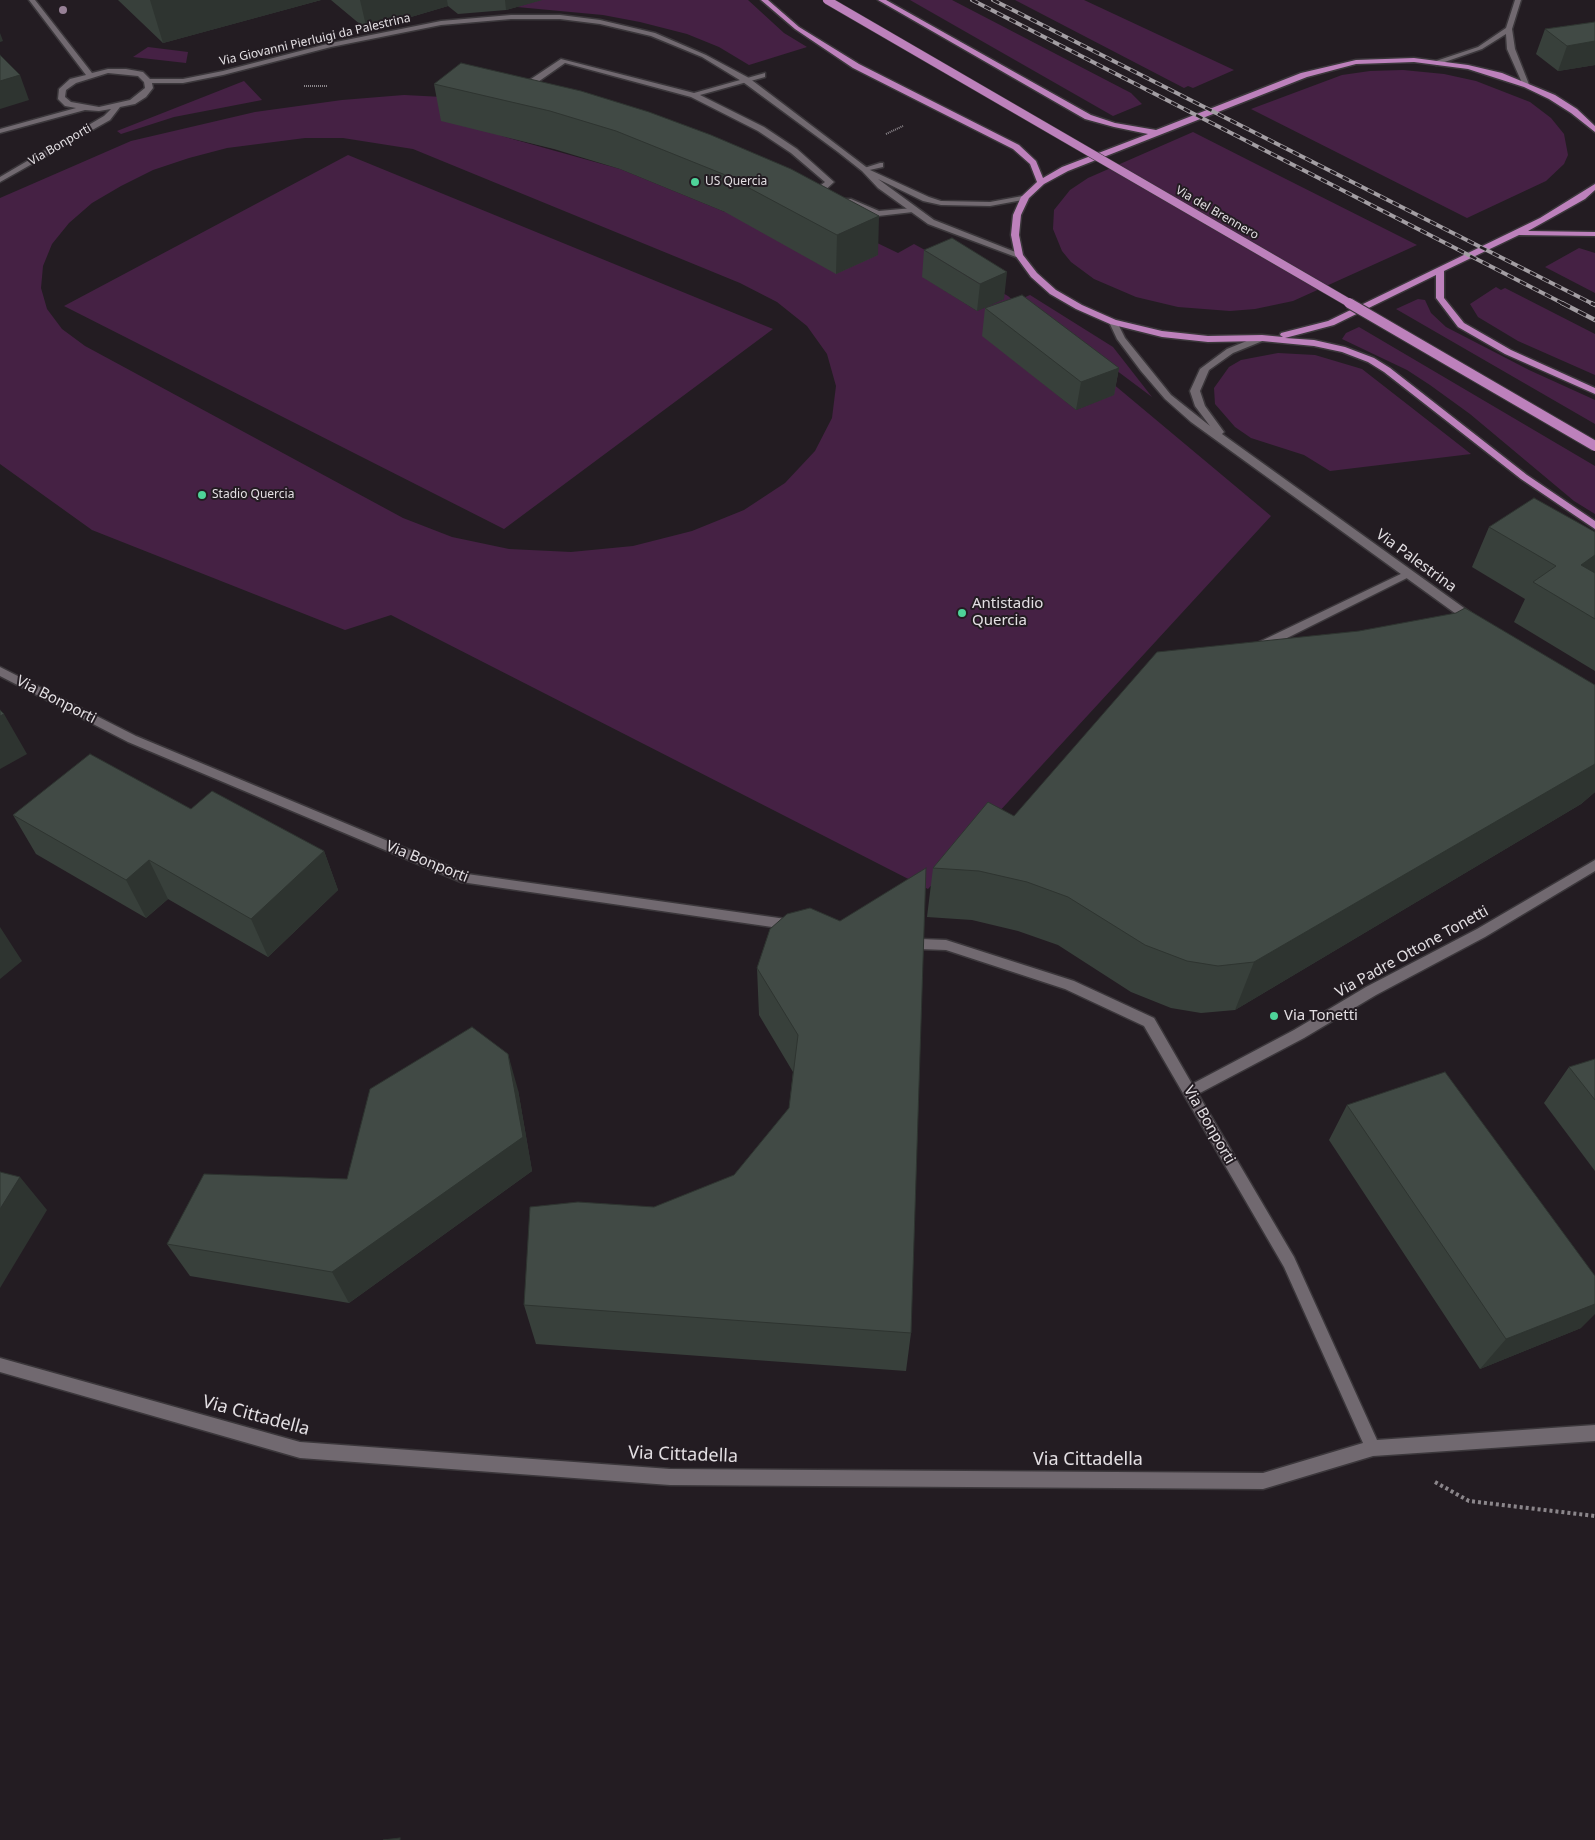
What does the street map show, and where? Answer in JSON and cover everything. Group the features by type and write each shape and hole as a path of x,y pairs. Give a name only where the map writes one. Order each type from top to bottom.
{"main road":[{"path":"764,0 797,28 856,66 1016,147 1033,162 1041,182"},
{"name":"Via del Brennero","path":"827,0 1595,446"},
{"path":"881,0 1088,117 1158,133"},
{"path":"1595,130 1574,111 1527,85 1499,75 1439,63 1387,60 1356,62 1329,67 1304,75 1065,169 1041,182 1025,197 1017,215 1014,234 1020,255 1034,275 1053,292 1079,307 1113,322 1162,334 1199,338 1262,338 1314,342 1345,350 1371,360 1387,370 1524,477 1595,526"},
{"path":"1262,338 1297,333 1331,323 1516,233 1582,196 1595,186"},
{"path":"1516,233 1595,234"},
{"path":"1440,269 1440,298 1461,325 1508,352 1595,391"}],"street":[{"path":"32,0 89,74"},
{"path":"1518,0 1509,29 1511,49 1527,85"},
{"name":"Via Giovanni Pierluigi da Palestrina","path":"148,81 183,81 215,75 398,30 441,23 511,17 560,17 600,22 653,34 704,56 746,80 864,169 881,186 932,222 1020,255"},
{"path":"1439,63 1480,48 1509,29"},
{"path":"528,94 518,91 564,61 694,95 761,129 794,151 830,182 820,190"},
{"path":"0,131 82,108 117,106 143,95 149,88 148,81 140,74 126,71 89,74 63,89 61,98 68,104 82,108"},
{"path":"694,95 762,75"},
{"name":"Via Bonporti","path":"0,180 107,118 117,106"},
{"path":"864,169 880,165"},
{"name":"Via Giovanni Pierluigi da Palestrina","path":"864,169 926,199 941,203 990,204 1025,197"},
{"path":"811,186 828,193"},
{"path":"836,197 878,214 913,210"},
{"name":"Via Palestrina","path":"1113,322 1121,340 1168,397 1194,420 1223,438 1407,574 1485,628"},
{"name":"Via Palestrina","path":"1223,438 1200,406 1196,392 1205,369 1230,351 1262,338"},
{"path":"1263,645 1407,574"},
{"name":"Via Bonporti","path":"0,671 132,739 465,879 805,927"},
{"name":"Via Padre Ottone Tonetti","path":"1189,1092 1299,1034 1371,991 1481,933 1595,865"},
{"name":"Via Bonporti","path":"920,944 946,945 1069,985 1149,1022 1289,1262 1373,1448"},
{"name":"Via Cittadella","path":"0,1365 300,1450 670,1477 1263,1481 1373,1448 1595,1433"}],"path":[{"path":"882,136 905,125"},
{"path":"1429,1478 1469,1500 1595,1516"}],"shaded area":[{"path":"541,0 748,0 784,33 807,47 749,65 719,47 687,34 640,22 603,15 517,7"},
{"path":"910,0 952,0 1131,93 1142,104 1113,116"},
{"path":"1015,0 1084,0 1234,70 1193,88 1188,86 1184,88"},
{"path":"148,47 188,52 186,63 133,57"},
{"path":"1403,70 1444,74 1476,81 1530,102 1551,118 1564,134 1568,155 1564,164 1546,181 1467,218 1251,109 1342,75 1370,71"},
{"path":"244,81 262,100 174,117 121,134 117,131"},
{"name":"Stadio Quercia","path":"404,95 462,98 744,179 898,253 914,244 1008,296 1271,516 928,889 391,615 345,630 92,530 0,464 0,198 131,141 255,112 342,100","holes":["498,135 791,207 725,212 620,169","305,138 343,138 413,149 740,283 777,302 807,326 827,354 836,386 832,418 815,451 785,483 744,510 692,531 633,546 571,552 509,549 452,537 403,518 85,346 62,329 47,309 41,288 43,266 52,244 69,223 92,203 153,170 227,148","923,277 1004,299 977,311","983,335 1113,395 1076,410"]},
{"path":"1193,132 1417,245 1293,301 1255,309 1230,311 1178,307 1136,297 1094,279 1071,262 1062,251 1053,229 1054,210 1070,190 1088,178"},
{"path":"348,155 773,329 504,529 64,306"},
{"path":"1579,248 1595,253 1595,293 1545,267"},
{"path":"1496,287 1501,290 1505,288 1595,334 1595,375 1518,341 1478,317 1470,304"},
{"path":"1030,295 1113,347 1152,397 1021,299"},
{"path":"1418,299 1425,300 1431,313 1446,327 1529,370 1595,400 1595,424 1396,309"},
{"path":"1359,327 1595,466 1595,514 1574,501 1470,414 1430,385 1407,370 1342,339 1346,333"},
{"path":"1278,353 1315,355 1362,369 1471,454 1330,471 1304,455 1251,438 1235,427 1215,404 1214,388 1229,367 1241,360"}],"building":[{"path":"1595,22 1595,41 1567,46 1545,29"},
{"path":"0,55 20,75 0,81"},
{"path":"461,63 581,91 649,112 711,135 791,169 879,216 837,235 723,174 616,131 550,111 434,84"},
{"path":"952,238 1007,272 980,284 924,250"},
{"path":"1022,295 1119,368 1081,382 985,308"},
{"path":"1534,498 1595,532 1595,555 1581,565 1595,573 1595,619 1533,582 1556,566 1489,527"},
{"path":"1465,608 1595,685 1595,764 1254,962 1218,966 1187,961 1145,945 1068,897 1027,882 979,871 933,868 988,802 1014,816 1157,652 1359,631 1456,613"},
{"path":"90,754 191,809 212,791 324,851 251,919 149,860 126,880 13,815"},
{"path":"926,868 911,1333 524,1305 530,1207 578,1202 654,1207 734,1175 789,1108 798,1035 757,968 770,929 787,914 810,908 840,921"},
{"path":"472,1027 508,1054 523,1137 332,1272 167,1244 204,1174 347,1179 370,1089"},
{"path":"1595,1059 1595,1100 1569,1067"},
{"path":"1445,1072 1595,1276 1595,1304 1506,1339 1347,1105"},
{"path":"0,1172 20,1177 0,1209"},
{"path":"400,1838 400,1840 383,1840"}],"railway":[{"path":"972,0 1564,304"},
{"path":"993,0 1593,304"},
{"path":"1562,303 1595,320"}],"place":[{"name":"US Quercia","path":"695,182"},
{"name":"Stadio Quercia","path":"202,495"},
{"name":"Antistadio Quercia","path":"962,613"},
{"name":"Via Tonetti","path":"1274,1016"}]}
